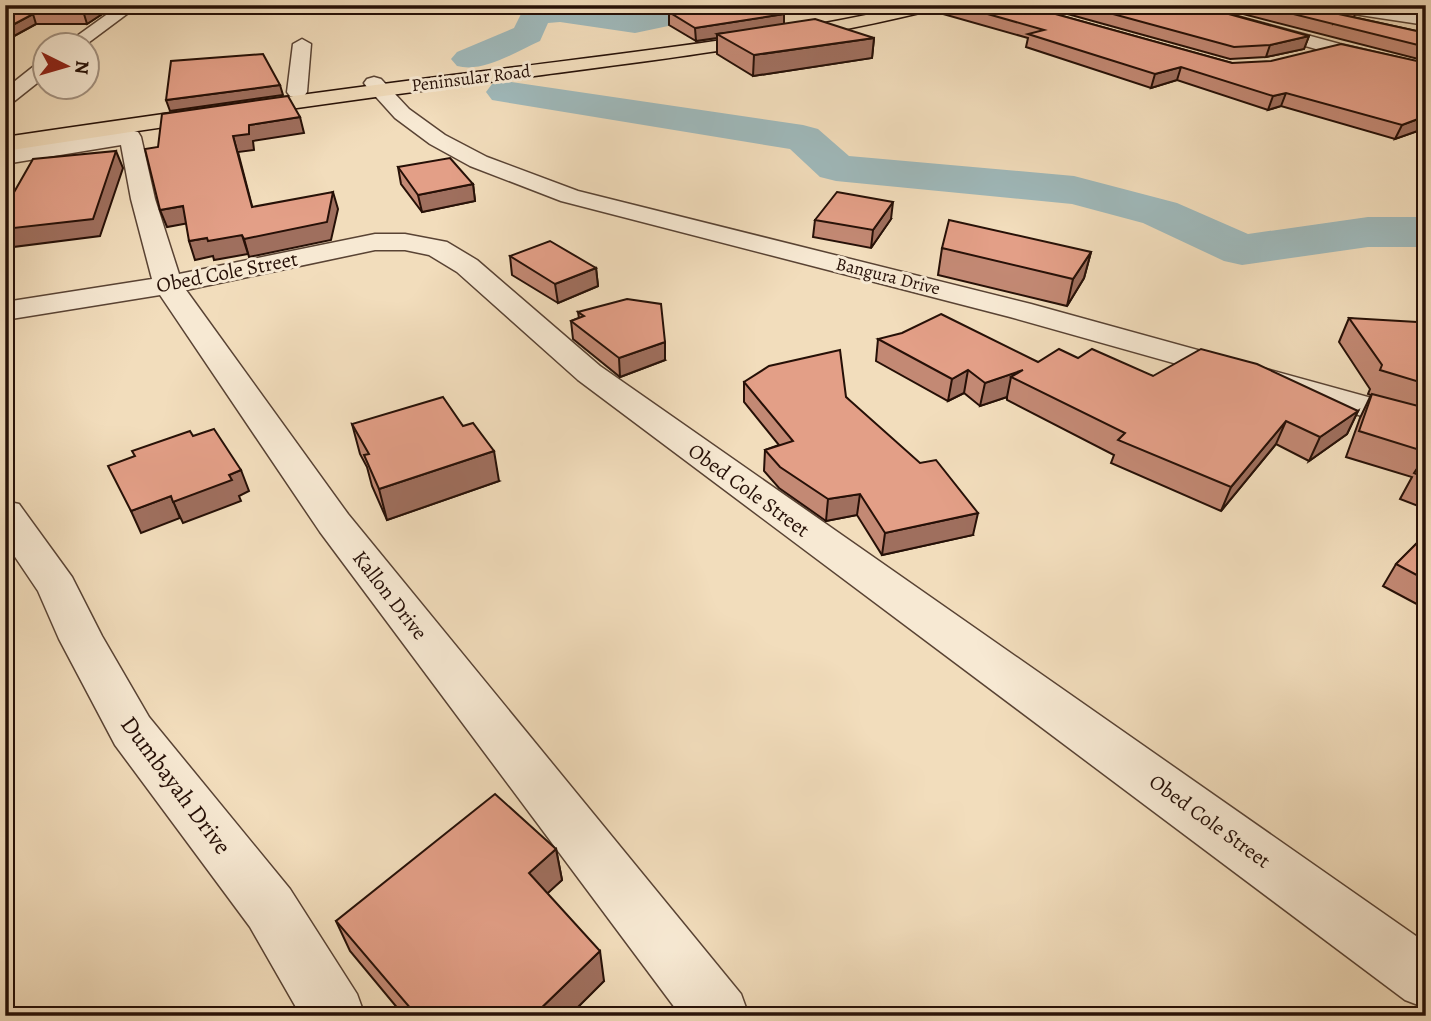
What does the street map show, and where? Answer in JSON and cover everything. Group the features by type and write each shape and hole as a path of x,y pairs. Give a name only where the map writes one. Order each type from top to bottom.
{"main road":[{"name":"Peninsular Road","path":"5,144 376,87 759,33 860,16 903,5"},
{"name":"Peninsular Road","path":"5,134 297,92 376,87 768,40 874,20 934,5"}],"street":[{"path":"92,32 131,5"},
{"path":"1177,5 1336,49 1426,70"},
{"path":"1327,5 1426,20"},
{"path":"297,92 302,44"},
{"path":"1301,58 1336,49"},
{"path":"5,99 32,77"},
{"name":"Bangura Drive","path":"376,87 402,116 446,144 493,167 566,195 885,275 1426,424"},
{"name":"Kallon Drive","path":"5,157 131,137 143,199 168,285 334,523 719,1016"},
{"name":"Obed Cole Street","path":"5,311 168,285 375,242 405,242 437,248 467,266 589,373 1426,979"},
{"name":"Dumbayah Drive","path":"5,513 57,587 81,639 132,731 270,908 335,1016"}],"building":[{"path":"5,5 97,5 84,14 33,14 5,29"},
{"path":"719,5 757,5 784,14 695,28 669,12"},
{"path":"956,5 1023,5 1232,63 1271,61 1341,44 1426,63 1426,116 1402,125 1286,93 1273,96 1181,67 1155,74 1028,34 1044,30"},
{"path":"1080,5 1196,5 1309,36 1270,45 1234,47"},
{"path":"1257,5 1358,5 1334,13 1426,33 1426,47"},
{"path":"815,19 874,38 754,55 717,34"},
{"path":"263,54 280,85 166,100 171,61"},
{"path":"288,96 300,117 249,125 249,134 233,136 252,207 333,192 327,222 244,239 242,235 208,241 207,238 189,241 183,206 160,210 145,149 158,147 162,114"},
{"path":"116,151 93,219 5,229 5,208 33,159"},
{"path":"450,158 473,184 418,195 398,167"},
{"path":"837,192 893,202 873,230 815,220"},
{"path":"949,220 1091,252 1073,279 942,248"},
{"path":"550,241 596,268 555,284 510,256"},
{"path":"627,299 661,304 665,342 619,358 571,321 584,316 578,312"},
{"path":"941,314 1038,362 1059,349 1078,358 1092,349 1153,376 1201,349 1257,364 1358,411 1320,437 1286,421 1231,487 1118,440 1125,433 1011,377 1023,370 985,383 968,370 952,379 878,339 902,333"},
{"path":"1349,318 1417,322 1426,333 1426,384 1380,370 1382,365"},
{"path":"840,350 846,397 920,463 936,460 978,513 885,533 860,494 828,499 780,467 765,450 793,441 744,382 769,366"},
{"path":"1372,394 1426,408 1426,452 1359,431"},
{"path":"443,397 463,426 473,423 494,451 379,489 364,455 369,454 352,424"},
{"path":"214,429 241,470 229,475 232,480 173,502 171,496 131,511 108,466 135,456 132,451 190,431 193,436"},
{"path":"1426,455 1426,478 1414,473"},
{"path":"1426,534 1426,580 1396,564"},
{"path":"495,794 556,849 529,873 600,951 533,1016 452,1016 446,1009 437,1016 417,1016 336,921"}],"waterway":[{"path":"469,59 528,34 535,15 560,13 635,23 681,14 680,5"},
{"path":"505,92 803,138 836,168 1074,190 1160,213 1242,250 1368,232 1426,232"}]}
